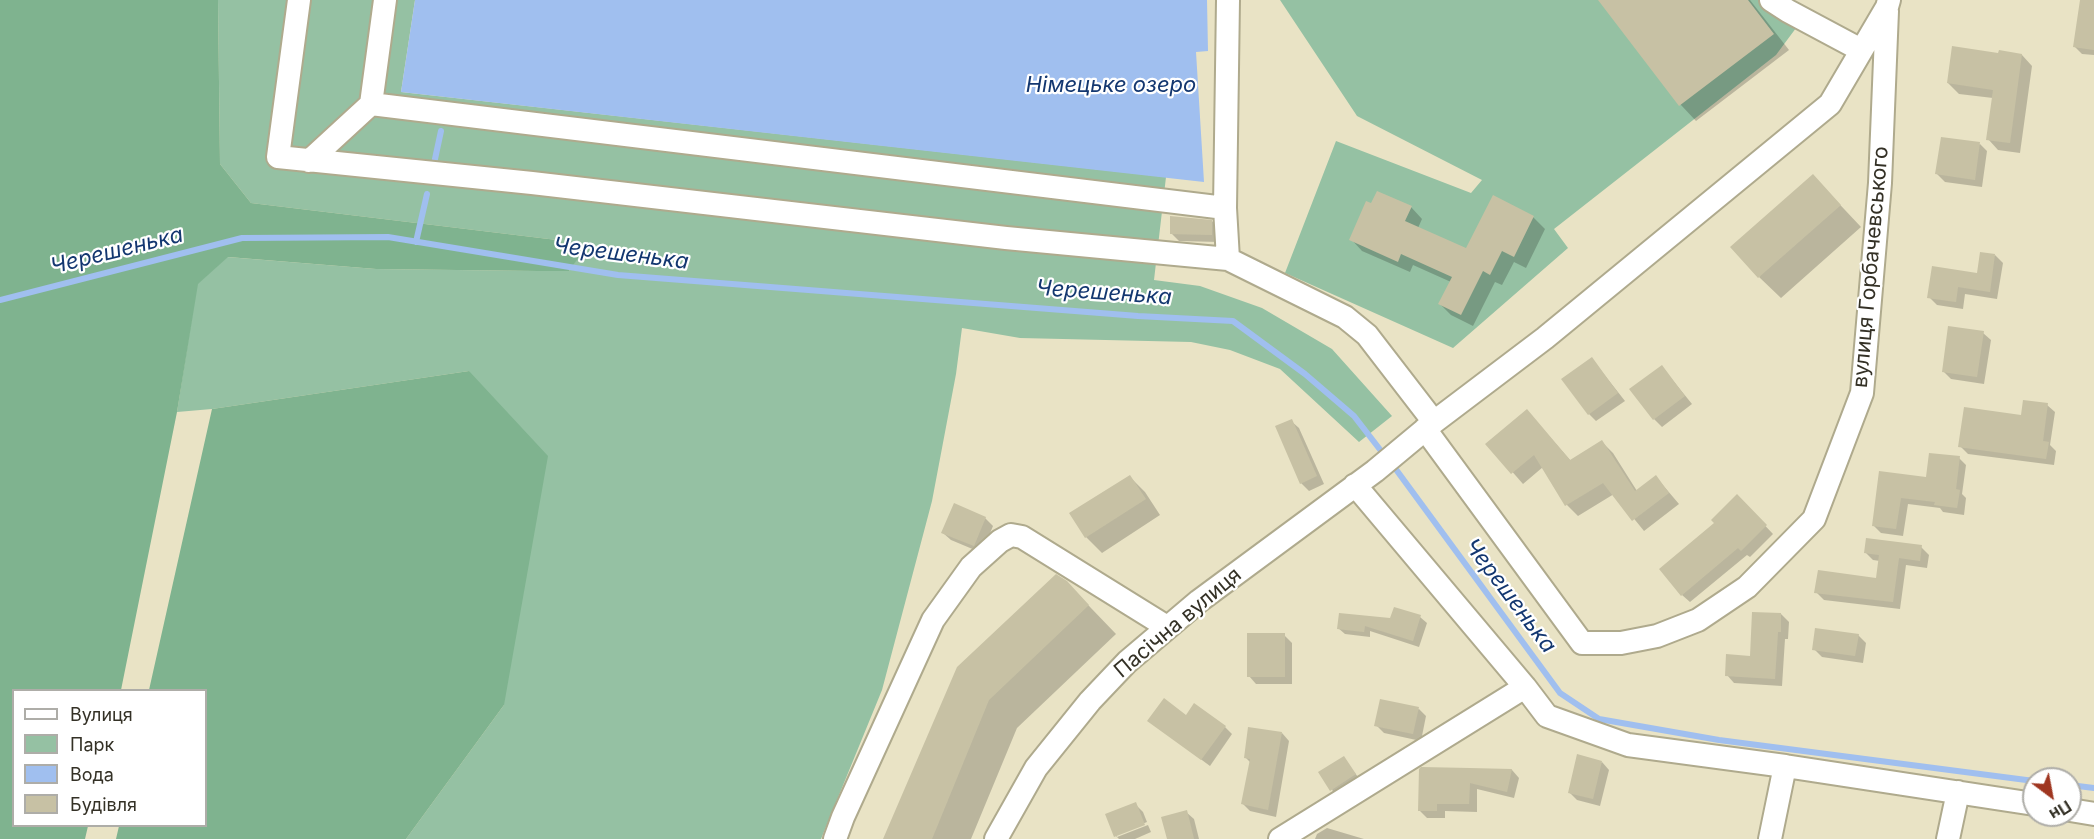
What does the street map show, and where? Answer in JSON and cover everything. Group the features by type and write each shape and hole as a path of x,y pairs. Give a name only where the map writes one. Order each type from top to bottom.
{"street":[{"path":"299,0 278,157 532,183 1016,239 1227,259 1345,317 1367,335 1430,425"},
{"path":"309,161 370,104 385,0"},
{"path":"1227,259 1225,208 1228,0"},
{"path":"1772,0 1861,50"},
{"name":"Пасічна вулиця","path":"996,839 1036,768 1090,701 1127,662 1167,627 1375,471 1430,425 1545,338 1830,104 1888,3"},
{"name":"вулиця Горбачевського","path":"1430,425 1582,643 1621,643 1657,636 1698,620 1747,588 1814,519 1862,393 1880,183 1888,3"},
{"path":"370,104 1225,208"},
{"path":"1354,485 1547,716 1628,745 2022,802"},
{"path":"835,839 933,621 971,567 1000,541 1011,535 1022,537 1167,627"},
{"path":"1280,839 1525,687"},
{"path":"1770,839 1785,766"},
{"path":"1948,839 1958,792"}],"green space":[{"path":"0,0 218,0 220,164 251,203 557,240 582,253 569,271 376,269 228,257 198,284 177,412 121,689 12,689 12,827 88,827 85,839 0,839"},
{"path":"218,0 415,0 401,92 1166,177 1154,280 1200,286 1262,308 1332,349 1392,416 1359,442 1280,369 1230,350 1191,342 1020,338 962,328 956,374 932,501 882,690 821,839 406,839 504,705 469,371 212,409 177,412 197,284 227,257 376,269 569,271 581,253 557,240 251,203 220,164"},
{"path":"1280,0 1760,0 1799,24 1776,55 1554,229 1568,248 1453,348 1285,273 1336,141 1471,193 1482,180 1357,116"},
{"path":"469,371 548,456 504,705 406,839 116,839 119,827 207,827 207,689 149,689 212,409"}],"water":[{"name":"Німецьке озеро","path":"415,0 1207,0 1208,51 1196,52 1204,182 401,92"}],"building":[{"path":"1598,0 1748,0 1774,34 1679,106"},
{"path":"2080,0 2094,0 2094,50 2073,47"},
{"path":"1952,46 2022,54 2010,143 1986,140 1993,90 1947,83"},
{"path":"1941,137 1980,142 1975,180 1935,174"},
{"path":"1813,174 1841,205 1758,278 1730,247"},
{"path":"1377,191 1412,206 1405,221 1466,248 1493,195 1534,216 1514,257 1502,251 1490,275 1483,271 1461,315 1438,304 1452,277 1401,254 1398,262 1349,240 1366,201 1371,203"},
{"path":"1170,216 1212,220 1212,235 1170,234"},
{"path":"1980,252 1995,254 1990,292 1958,287 1956,302 1927,298 1932,266 1977,273"},
{"path":"1948,326 1984,331 1977,377 1942,372"},
{"path":"1592,357 1618,393 1588,415 1561,379"},
{"path":"1662,365 1685,396 1653,420 1629,389"},
{"path":"2023,400 2048,403 2043,441 2049,442 2046,459 1958,447 1964,407 2021,415"},
{"path":"1527,409 1570,460 1602,440 1635,491 1656,475 1669,493 1632,521 1603,483 1565,506 1534,455 1511,474 1485,444"},
{"path":"1292,419 1317,476 1300,484 1275,426"},
{"path":"1929,453 1960,456 1956,489 1960,490 1957,508 1934,505 1935,502 1901,498 1896,529 1872,526 1879,471 1926,477"},
{"path":"1130,475 1146,499 1085,538 1069,513"},
{"path":"1737,494 1767,525 1741,551 1738,548 1681,596 1659,569 1714,523 1711,520"},
{"path":"954,503 986,517 974,546 941,533"},
{"path":"1866,538 1922,545 1920,561 1899,558 1893,602 1814,593 1818,570 1876,578 1879,555 1864,553"},
{"path":"1056,574 1067,581 1089,605 989,700 932,839 883,839 957,667"},
{"path":"1394,607 1421,615 1413,641 1365,626 1364,632 1337,629 1339,613 1390,618"},
{"path":"1752,612 1781,613 1775,679 1725,676 1726,654 1750,656"},
{"path":"1815,628 1859,634 1855,656 1812,650"},
{"path":"1247,633 1285,633 1285,677 1247,677"},
{"path":"1164,698 1186,715 1194,703 1226,726 1201,760 1147,721"},
{"path":"1380,699 1419,707 1413,734 1374,726"},
{"path":"1248,727 1282,732 1268,810 1241,804 1250,759 1244,758"},
{"path":"1577,754 1602,761 1593,799 1568,793"},
{"path":"1344,756 1356,774 1330,791 1318,772"},
{"path":"1421,767 1512,769 1507,792 1470,783 1469,804 1437,804 1437,811 1418,811 1419,769"},
{"path":"1136,802 1145,825 1114,837 1105,814"},
{"path":"1187,810 1194,839 1167,839 1161,817"}],"waterway":[{"path":"435,159 441,131"},
{"path":"416,242 427,194"},
{"name":"Черешенька","path":"0,300 242,238 388,237 618,275 1138,316 1233,321 1305,374 1354,416 1385,456"},
{"name":"Черешенька","path":"1392,464 1560,693 1599,719 1719,740 2022,779"},
{"name":"Черешенька","path":"2082,786 2094,788"}]}
